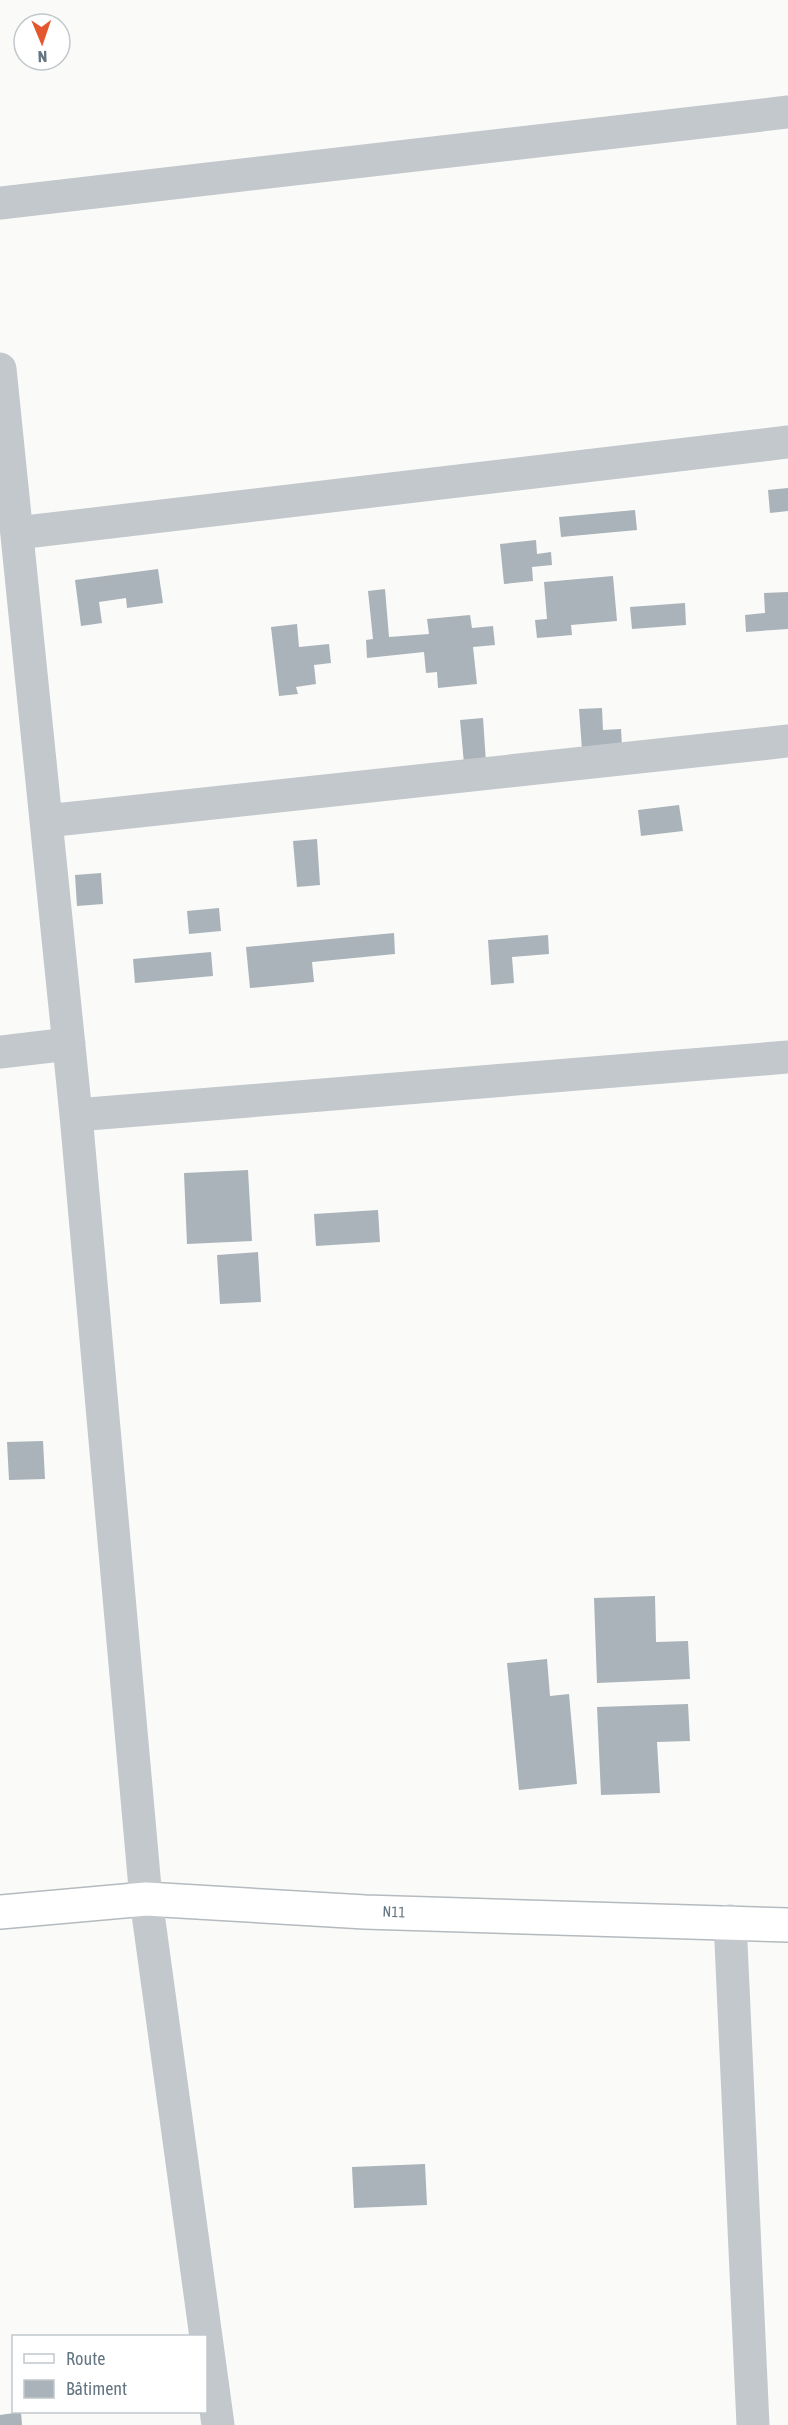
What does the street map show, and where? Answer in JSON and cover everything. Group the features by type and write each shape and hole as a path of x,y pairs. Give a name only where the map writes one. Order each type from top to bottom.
{"main road":[{"name":"N11","path":"0,1912 146,1899 364,1912 788,1924"}],"street":[{"path":"0,203 788,112"},
{"path":"0,369 76,1115 146,1899 206,2335"},
{"path":"17,533 788,442"},
{"path":"46,821 788,741"},
{"path":"0,1052 69,1044"},
{"path":"76,1115 788,1057"},
{"path":"730,1921 753,2425"},
{"path":"207,2345 218,2425"}],"building":[{"path":"788,488 788,511 770,513 768,490"},
{"path":"635,510 637,530 561,537 559,517"},
{"path":"536,540 537,554 551,552 552,565 532,567 533,581 504,584 500,544"},
{"path":"158,569 163,603 127,608 126,598 99,602 102,623 81,626 75,580"},
{"path":"613,576 617,621 571,625 572,635 537,638 535,620 547,619 544,582"},
{"path":"385,589 389,637 429,634 427,619 470,615 472,628 493,626 495,645 473,647 477,684 438,688 437,672 426,673 424,652 367,658 366,640 373,639 368,591"},
{"path":"788,592 788,629 746,632 745,615 765,613 764,593"},
{"path":"685,603 686,625 632,629 630,607"},
{"path":"297,624 299,647 329,644 331,663 314,665 316,684 296,687 298,694 279,696 271,627"},
{"path":"602,708 603,730 621,729 622,747 582,750 579,709"},
{"path":"483,718 486,763 464,764 460,720"},
{"path":"679,805 683,831 641,836 638,810"},
{"path":"317,839 320,885 297,887 293,841"},
{"path":"101,873 103,904 77,906 75,875"},
{"path":"219,908 221,931 189,934 187,911"},
{"path":"394,933 395,954 312,962 314,982 250,988 246,947"},
{"path":"548,935 549,954 512,957 514,983 491,985 488,940"},
{"path":"211,952 213,976 135,983 133,959"},
{"path":"248,1170 252,1241 187,1244 184,1173"},
{"path":"378,1210 380,1242 316,1246 314,1214"},
{"path":"258,1252 261,1302 220,1304 217,1255"},
{"path":"43,1441 45,1479 9,1480 7,1442"},
{"path":"655,1596 656,1642 688,1641 690,1679 597,1683 594,1598"},
{"path":"547,1659 550,1696 569,1694 577,1784 519,1790 507,1663"},
{"path":"688,1704 690,1741 657,1742 660,1793 601,1795 597,1707"},
{"path":"425,2164 427,2205 354,2208 352,2167"},
{"path":"21,2413 22,2425 0,2425 0,2415"}]}
